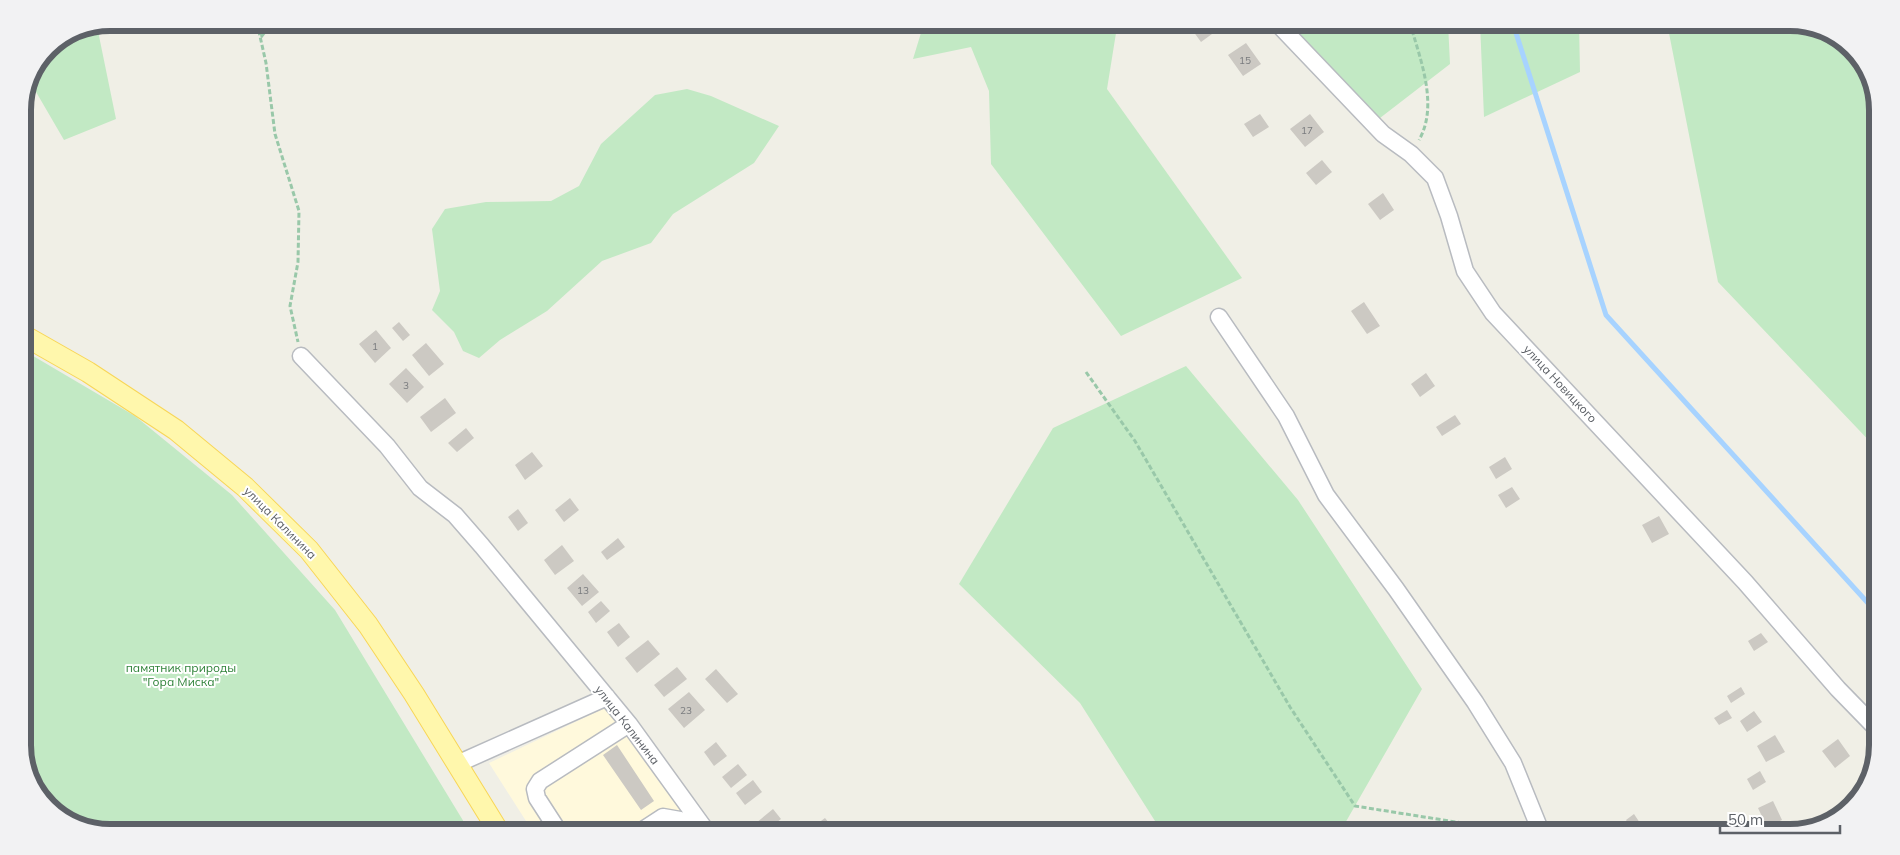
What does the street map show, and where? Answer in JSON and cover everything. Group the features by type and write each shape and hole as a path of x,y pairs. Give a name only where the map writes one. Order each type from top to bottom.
{"main road":[{"name":"улица Калинина","path":"31,340 88,372 176,430 245,487 309,550 368,625 414,694 494,824"}],"street":[{"name":"улица Новицкого","path":"1286,31 1383,134 1412,154 1435,178 1449,216 1465,271 1493,312 1745,582 1838,689 1869,720"},
{"path":"1219,317 1286,416 1326,495 1396,589 1475,702 1513,763 1538,824"},
{"name":"улица Калинина","path":"301,356 387,446 420,488 455,515 482,546 629,724 701,824"},
{"path":"457,764 607,697"},
{"path":"554,824 537,798 536,789 540,781 629,724"},
{"path":"652,824 663,817 680,820 683,824"}],"path":[{"path":"259,31 266,63 275,134 300,211 298,262 290,306 301,356"},
{"path":"260,37 265,31"},
{"path":"1412,154 1425,130 1428,103 1424,70 1413,31"},
{"path":"1086,372 1136,441 1290,707 1355,806 1469,824"}],"shaded area":[{"path":"611,705 693,824 528,824 489,763"}],"green space":[{"path":"922,31 1115,31 1107,89 1242,278 1121,336 991,164 989,91 971,47 913,59"},
{"path":"1297,31 1448,31 1450,64 1380,118"},
{"path":"1480,31 1579,31 1580,72 1484,117"},
{"path":"1669,31 1790,31 1820,37 1846,54 1852,62 1863,80 1869,105 1869,441 1718,282"},
{"path":"100,32 116,119 64,140 34,89 39,75 58,51 85,35"},
{"path":"687,89 711,96 779,126 754,163 673,214 651,243 602,261 547,311 500,340 479,358 463,351 454,332 432,310 440,291 432,229 445,209 486,202 551,201 579,186 601,144 655,95"},
{"name":"памятник природы \"Гора Миска\"","path":"31,355 135,416 232,495 335,610 465,824 110,824 80,818 54,801 35,770 31,750"},
{"path":"1186,366 1298,500 1422,689 1345,824 1157,824 1080,703 959,584 1053,428"}],"building":[{"path":"1193,31 1210,31 1212,34 1201,42"},
{"path":"1246,43 1261,64 1243,76 1228,55"},
{"path":"1260,114 1269,127 1253,137 1244,124"},
{"path":"1310,114 1324,132 1305,147 1290,129"},
{"path":"1322,160 1332,172 1316,185 1306,173"},
{"path":"1383,193 1394,210 1380,220 1368,204"},
{"path":"1364,302 1380,326 1367,334 1351,311"},
{"path":"399,322 410,335 403,341 392,328"},
{"path":"376,330 391,348 375,363 359,344"},
{"path":"426,343 444,364 429,376 412,355"},
{"path":"406,368 424,387 407,403 389,384"},
{"path":"1426,373 1435,386 1420,397 1411,384"},
{"path":"445,398 456,413 431,432 420,417"},
{"path":"1455,415 1461,424 1442,436 1436,427"},
{"path":"466,428 474,438 457,452 448,443"},
{"path":"532,452 543,466 525,480 515,465"},
{"path":"1505,457 1512,469 1496,479 1489,467"},
{"path":"1512,487 1520,499 1506,508 1498,495"},
{"path":"570,498 579,510 564,522 555,510"},
{"path":"518,509 528,523 518,531 508,517"},
{"path":"1659,516 1669,534 1652,543 1642,525"},
{"path":"618,538 625,547 607,560 601,552"},
{"path":"562,545 574,561 555,575 544,560"},
{"path":"583,574 599,592 582,606 567,588"},
{"path":"601,601 610,611 596,623 588,612"},
{"path":"619,623 630,637 618,647 607,632"},
{"path":"1761,633 1768,642 1754,651 1748,641"},
{"path":"648,640 660,654 637,673 625,658"},
{"path":"677,667 687,679 664,697 654,685"},
{"path":"716,669 738,694 727,703 705,679"},
{"path":"1741,687 1745,694 1731,703 1727,696"},
{"path":"689,692 705,710 684,728 668,709"},
{"path":"1727,710 1732,718 1719,725 1714,718"},
{"path":"1754,711 1762,722 1747,732 1740,721"},
{"path":"1775,735 1785,752 1766,762 1757,746"},
{"path":"1838,739 1850,756 1835,768 1822,751"},
{"path":"716,742 727,756 714,766 704,752"},
{"path":"617,745 654,801 641,810 603,755"},
{"path":"738,764 747,775 731,788 722,777"},
{"path":"1760,771 1766,782 1753,790 1747,779"},
{"path":"753,780 762,792 745,805 736,793"},
{"path":"1773,801 1782,820 1773,824 1766,824 1758,808"},
{"path":"773,809 781,819 774,824 756,823"},
{"path":"1634,814 1641,824 1628,824 1626,820"},
{"path":"825,818 830,824 817,824"}],"waterway":[{"path":"1516,31 1606,315 1869,604"}]}
